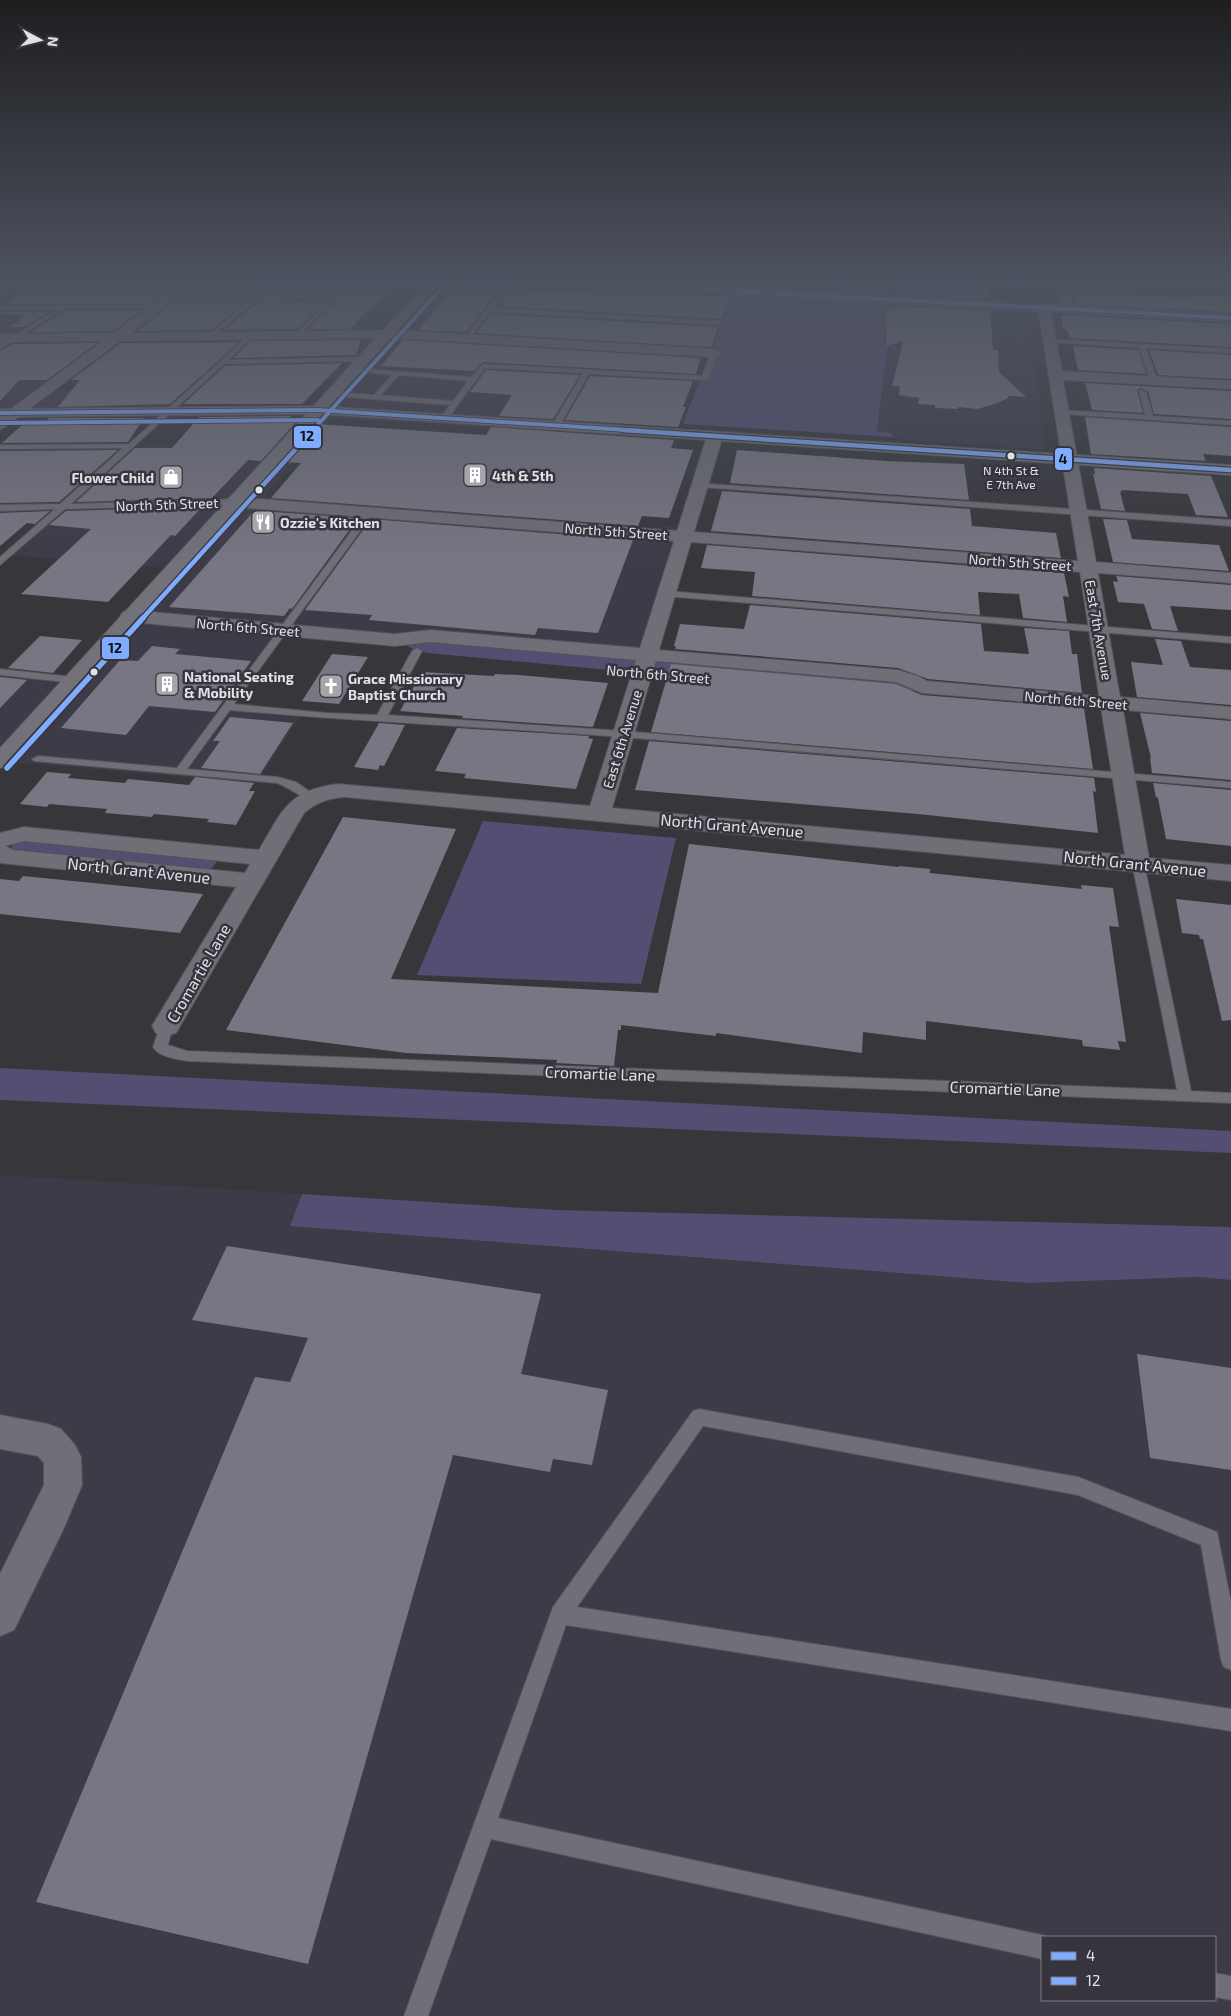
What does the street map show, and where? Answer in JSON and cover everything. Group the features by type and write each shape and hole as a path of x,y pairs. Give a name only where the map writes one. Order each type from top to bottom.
{"main road":[{"path":"0,761 349,376"},
{"path":"0,413 318,410 1231,470"}],"street":[{"path":"0,424 66,376"},
{"name":"East 7th Avenue","path":"1055,376 1138,863"},
{"path":"1073,376 1231,386"},
{"name":"East 6th Avenue","path":"599,813 715,436"},
{"name":"North 5th Street","path":"234,502 1231,578"},
{"name":"North 6th Street","path":"130,616 395,640 430,636 645,665 897,694 912,692 922,687 1231,713"},
{"name":"North 6th Street","path":"395,640 417,651 428,653 645,665"},
{"name":"North Grant Avenue","path":"0,852 6,857 252,881 295,809 311,797 331,791 345,790 1231,873"},
{"name":"North Grant Avenue","path":"0,840 24,834 266,858"},
{"name":"Cromartie Lane","path":"166,1026 252,881"},
{"path":"0,1616 63,1485 62,1457 48,1441 1,1432"}],"lane":[{"path":"0,562 56,511 64,507 206,376"},
{"path":"376,397 394,376"},
{"path":"436,376 473,379"},
{"path":"444,418 475,376"},
{"path":"556,425 585,376"},
{"path":"667,376 705,378 706,376"},
{"path":"1152,376 1154,381"},
{"path":"1142,392 1150,418"},
{"path":"332,394 455,403"},
{"path":"421,416 433,401"},
{"path":"1061,412 1231,423"},
{"path":"0,447 131,446"},
{"path":"700,485 1231,522"},
{"name":"North 5th Street","path":"0,508 234,502"},
{"path":"180,771 370,512"},
{"path":"667,594 1231,640"},
{"path":"381,718 417,651"},
{"path":"0,672 74,680"},
{"path":"227,707 327,716 445,720 1231,785"},
{"path":"38,759 284,781 311,797"},
{"path":"1138,863 1185,1095"},
{"name":"Cromartie Lane","path":"166,1026 160,1046 170,1052 187,1056 1231,1098"},
{"path":"416,2016 560,1614 700,1417 1078,1486 1210,1539 1231,1660"},
{"path":"560,1614 1231,1720"},
{"path":"485,1826 1041,1947"},
{"path":"1216,1985 1231,1988"}],"shaded area":[{"path":"0,376 66,376 48,390 192,388 169,410 16,412 0,424"},
{"path":"206,376 585,376 554,432 332,418 265,494 266,497 655,528 673,526 688,537 650,663 280,630 223,710 301,715 257,783 0,761 0,672 76,680 175,569 10,555 132,445 285,445 343,380 200,381"},
{"path":"701,376 884,376 877,431 891,433 894,437 683,424"},
{"path":"880,376 1037,376 1044,450 874,437"},
{"path":"413,637 898,676 922,687 912,692 897,694 642,673 428,653 417,651 395,640"},
{"path":"483,821 676,838 641,984 417,975"},
{"path":"23,841 213,859 217,861 212,868 207,869 12,849 12,845"},
{"path":"0,1068 1231,1131 1231,1153 0,1100"},
{"path":"0,1175 302,1194 291,1226 1029,1283 1197,1277 1231,1280 1231,2016 0,2016"},
{"path":"302,1194 556,1210 1231,1227 1231,1280 1197,1277 1029,1283 290,1226"}],"building":[{"path":"0,376 52,376 47,380 19,380 0,401"},
{"path":"76,376 201,376 170,404 58,407 80,380 71,380"},
{"path":"214,376 329,376 302,404 183,404"},
{"path":"482,376 579,376 553,419 499,416 512,395 470,392"},
{"path":"590,376 693,381 678,427 565,420"},
{"path":"894,376 1003,376 1026,397 1008,396 1008,398 998,403 977,409 958,407 958,409 935,408 935,405 918,404 919,398 899,395 900,386 892,386"},
{"path":"1178,376 1231,376 1231,379"},
{"path":"1085,383 1231,391 1231,419 1154,414 1148,391 1140,388 1137,390 1143,413 1092,410"},
{"name":"Flower Child","path":"291,416 285,422 296,422 261,461 248,460 212,498 76,502 135,448 172,448 199,417"},
{"path":"1085,417 1231,427 1231,456 1203,454 1206,461 1091,454"},
{"path":"49,418 144,418 128,442 2,443 23,424 45,424"},
{"name":"4th & 5th","path":"316,424 486,435 491,427 674,440 671,448 693,450 669,518 642,516 638,526 271,498 301,463 282,462"},
{"path":"118,450 59,502 0,503 0,451"},
{"path":"737,450 886,461 964,464 969,500 730,483"},
{"path":"1094,468 1211,476 1228,517 1196,515 1188,494 1121,490 1125,511 1101,509 1093,474 1095,474"},
{"path":"722,491 970,509 972,526 1056,533 1061,558 711,531"},
{"path":"202,507 175,536 171,535 108,602 21,594 91,529 49,525 66,511"},
{"path":"50,511 35,524 27,523 0,546 0,513"},
{"path":"253,512 358,518 292,609 290,608 284,616 169,607"},
{"path":"371,519 633,540 598,633 538,628 535,635 369,620 372,615 305,610"},
{"path":"1103,519 1127,520 1132,539 1219,545 1229,571 1113,562"},
{"path":"707,545 1064,573 1069,597 1063,596 1067,622 1023,618 1019,594 978,592 980,615 752,596 755,572 701,568"},
{"path":"1116,576 1231,585 1231,610 1170,606 1178,631 1152,629 1144,604 1118,602 1113,581 1118,582"},
{"path":"750,605 981,624 984,651 1029,654 1024,628 1069,631 1072,654 1077,654 1082,693 928,679 898,668 675,649 676,647 674,646 680,624 744,629"},
{"path":"40,636 82,640 53,673 8,668"},
{"path":"1155,639 1181,641 1190,667 1231,670 1231,705 1137,697 1131,662 1163,665"},
{"name":"National Seating & Mobility","path":"152,646 180,649 175,654 251,661 215,712 149,706 126,735 61,728 120,660 138,661"},
{"name":"Grace Missionary Baptist Church","path":"332,654 368,657 339,704 302,701"},
{"path":"671,664 896,684 922,695 1084,708 1093,769 651,732"},
{"path":"422,672 494,676 495,674 519,675 608,683 593,727 462,718 463,716 400,711"},
{"path":"0,677 27,680 0,708"},
{"path":"1140,713 1231,721 1231,780 1152,773 1151,758"},
{"path":"230,717 293,723 260,774 201,768 220,741 213,741"},
{"path":"379,723 405,725 384,766 380,765 378,770 354,767"},
{"path":"457,728 589,736 588,738 593,739 576,789 464,778 466,774 435,771"},
{"path":"649,741 1094,778 1096,792 1093,791 1098,833 918,814 635,790"},
{"path":"47,772 71,774 68,778 125,783 128,779 189,785 195,777 254,783 249,791 255,791 236,825 207,822 209,819 154,814 152,817 105,813 107,809 49,804 47,807 20,804"},
{"path":"1153,783 1231,790 1231,846 1166,839"},
{"path":"343,817 456,829 391,979 658,993 689,844 930,869 930,873 1082,889 1081,885 1113,888 1119,927 1109,926 1126,1042 1118,1041 1120,1050 1083,1046 1082,1040 926,1021 926,1040 863,1032 862,1053 716,1033 716,1036 621,1025 621,1030 618,1030 614,1066 556,1063 557,1060 406,1053 226,1030"},
{"path":"23,876 203,894 180,933 0,914 0,879 19,881"},
{"path":"1176,899 1231,905 1231,1020 1222,1021 1203,939 1200,939 1199,935 1182,933"},
{"path":"227,1246 541,1294 521,1374 608,1390 592,1465 553,1459 550,1472 453,1455 308,1964 36,1902 255,1377 290,1382 308,1338 192,1320"},
{"path":"1137,1354 1231,1368 1231,1470 1150,1458"}],"transit line":[{"name":"12","path":"7,768 362,376"},
{"name":"4","path":"0,413 318,410 1231,470"},
{"name":"12","path":"0,423 318,420"}],"place":[{"name":"N 4th St & E 7th Ave","path":"1011,456"},
{"name":"4th & 5th","path":"475,475"},
{"name":"Flower Child","path":"171,477"},
{"name":"Ozzie's Kitchen","path":"263,522"},
{"name":"National Seating & Mobility","path":"167,684"},
{"name":"Grace Missionary Baptist Church","path":"331,686"}]}
